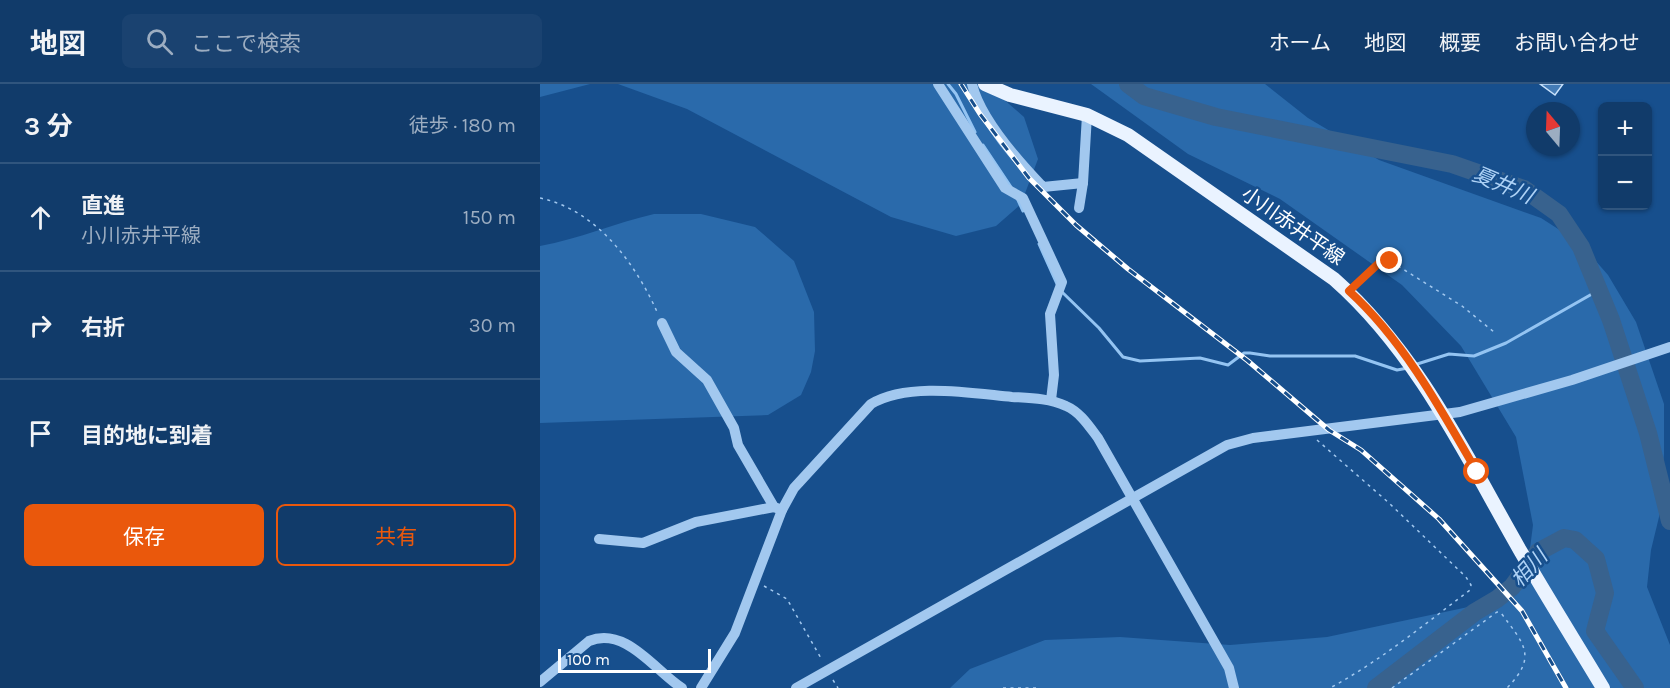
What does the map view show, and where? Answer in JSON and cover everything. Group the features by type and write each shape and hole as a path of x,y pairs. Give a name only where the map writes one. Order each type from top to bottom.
{"main road":[{"name":"小川赤井平線","path":"985,84 1010,95 1087,115 1128,135 1349,291 1385,330 1443,414 1521,552 1603,688"}],"street":[{"path":"938,84 1009,190 1019,196 1028,208 1058,289 1050,314 1054,375 1051,400"},
{"path":"972,84 976,97 992,122 1021,163 1043,187 1083,183"},
{"path":"1079,208 1083,183 1087,115"},
{"path":"662,323 676,352 706,380 734,428 738,445 778,508"},
{"path":"796,688 1227,445 1253,438 1443,414 1510,399 1670,346"},
{"path":"701,688 735,633 778,508 872,404 882,398 946,391 1051,400 1067,406 1083,419 1098,438 1130,498 1229,668 1234,688"},
{"path":"599,539 643,543 696,522 778,508"},
{"path":"540,682 589,641 598,637 609,638 636,650 652,660 682,688"}],"path":[{"path":"540,198 571,209 601,229 647,290 662,323"},
{"path":"1349,291 1379,263 1390,261 1462,306 1494,332"},
{"path":"1307,432 1389,503 1466,577 1471,585 1470,590 1402,642 1330,688"},
{"path":"754,583 778,592 787,599 838,688"},
{"path":"1392,688 1497,612 1501,614 1524,645 1527,656 1523,667 1507,688"},
{"path":"1003,688 1040,688"}],"shaded area":[{"path":"540,84 590,84 540,97"},
{"path":"618,84 986,84 1024,117 1038,159 1021,204 996,226 956,236 891,217 687,109"},
{"path":"1091,84 1265,84 1308,118 1379,160 1541,218 1580,243 1608,275 1636,322 1664,404 1664,454 1659,517 1651,550 1647,587 1670,645 1670,688 950,688 970,669 1045,640 1120,637 1230,645 1327,637 1487,603 1511,589 1528,564 1533,525 1516,437 1461,346 1402,285 1280,199 1188,154"},
{"path":"654,214 701,214 755,227 794,261 814,312 815,351 811,372 801,395 768,415 540,423 540,246"}],"building":[{"path":"1540,84 1563,84 1555,95"}],"waterway":[{"path":"948,84 956,94 975,132"},
{"name":"夏井川","path":"1128,84 1144,96 1216,117 1452,164 1524,189 1559,214 1581,247 1611,320 1648,433 1670,521"},
{"path":"983,145 1011,187"},
{"path":"1017,198 1023,211"},
{"path":"1039,244 1057,284"},
{"path":"1414,365 1449,354 1474,356 1506,343 1599,290"},
{"path":"1062,292 1099,328 1123,357 1140,361 1200,358 1228,365 1244,353 1250,353 1270,356 1355,356 1397,370 1408,368"},
{"name":"相川","path":"1376,688 1475,612 1497,599 1512,587 1538,552 1564,538 1575,540 1596,559 1605,593 1595,631 1635,688"}],"railway":[{"path":"961,84 980,114 1029,178 1076,225 1128,269 1248,361 1329,430 1361,450 1439,519 1522,611 1566,688"}],"route":[{"path":"1390,261 1379,263 1349,291 1385,330 1443,414 1477,472"}]}
